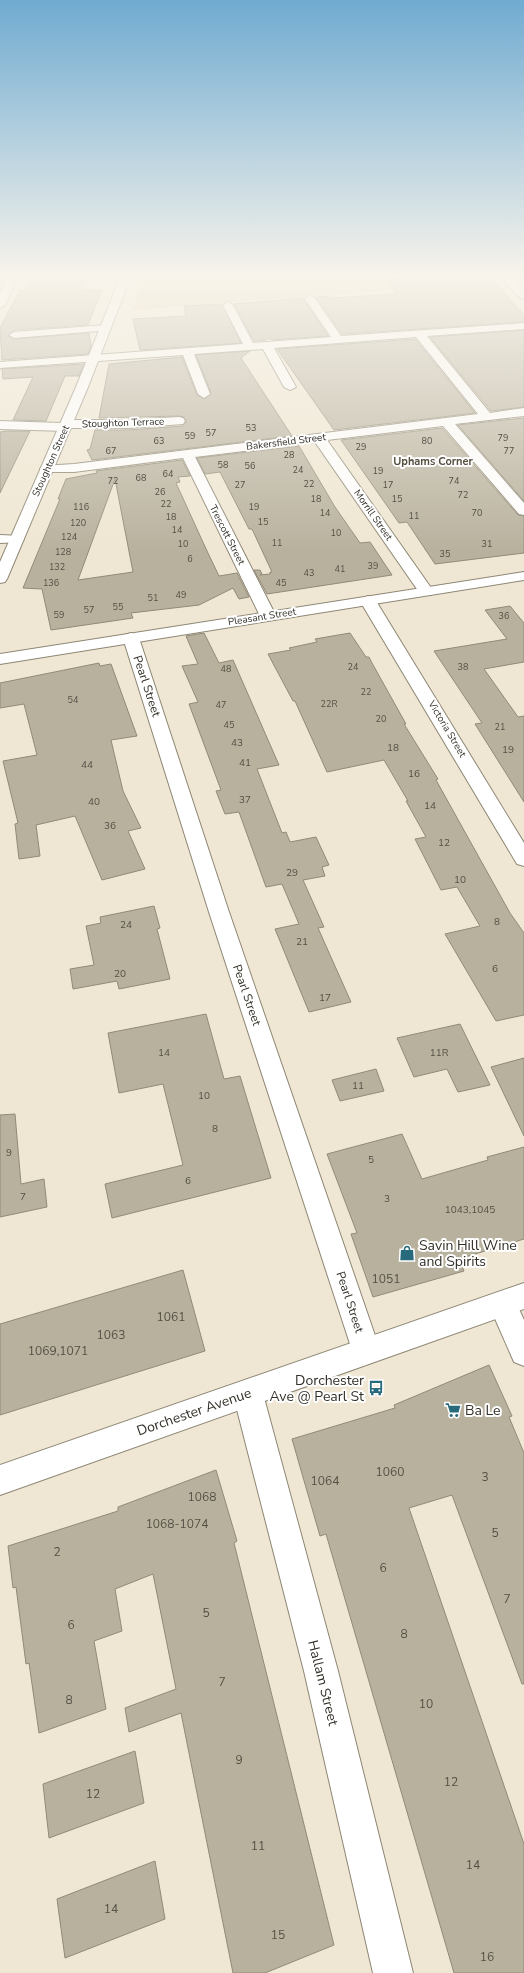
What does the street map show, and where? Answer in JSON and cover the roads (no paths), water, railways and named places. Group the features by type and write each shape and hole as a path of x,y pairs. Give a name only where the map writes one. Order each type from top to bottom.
{"street":[{"name":"Stoughton Street","path":"0,578 90,368"},
{"path":"194,368 204,394"},
{"path":"279,368 290,387"},
{"path":"447,368 487,417"},
{"name":"Bakersfield Street","path":"47,469 74,468 524,412"},
{"name":"Stoughton Terrace","path":"0,425 66,426 179,421"},
{"path":"446,422 524,511"},
{"name":"Morrill Street","path":"319,438 426,592"},
{"name":"Trescott Street","path":"187,454 268,616"},
{"path":"0,539 17,539"},
{"name":"Pleasant Street","path":"0,659 524,576"},
{"name":"Victoria Street","path":"368,601 524,859"},
{"name":"Pearl Street","path":"131,638 219,912 366,1350"},
{"path":"513,1301 524,1352"},
{"name":"Dorchester Avenue","path":"0,1480 248,1394 366,1350 513,1301"},
{"name":"Hallam Street","path":"248,1394 321,1671 393,1973"}],"place":[{"name":"Savin Hill Wine and Spirits","path":"407,1253"},
{"name":"Dorchester Ave @ Pearl St","path":"376,1388"},
{"name":"Ba Le","path":"453,1410"}],"district":[{"name":"Uphams Corner","path":"433,461"}]}
